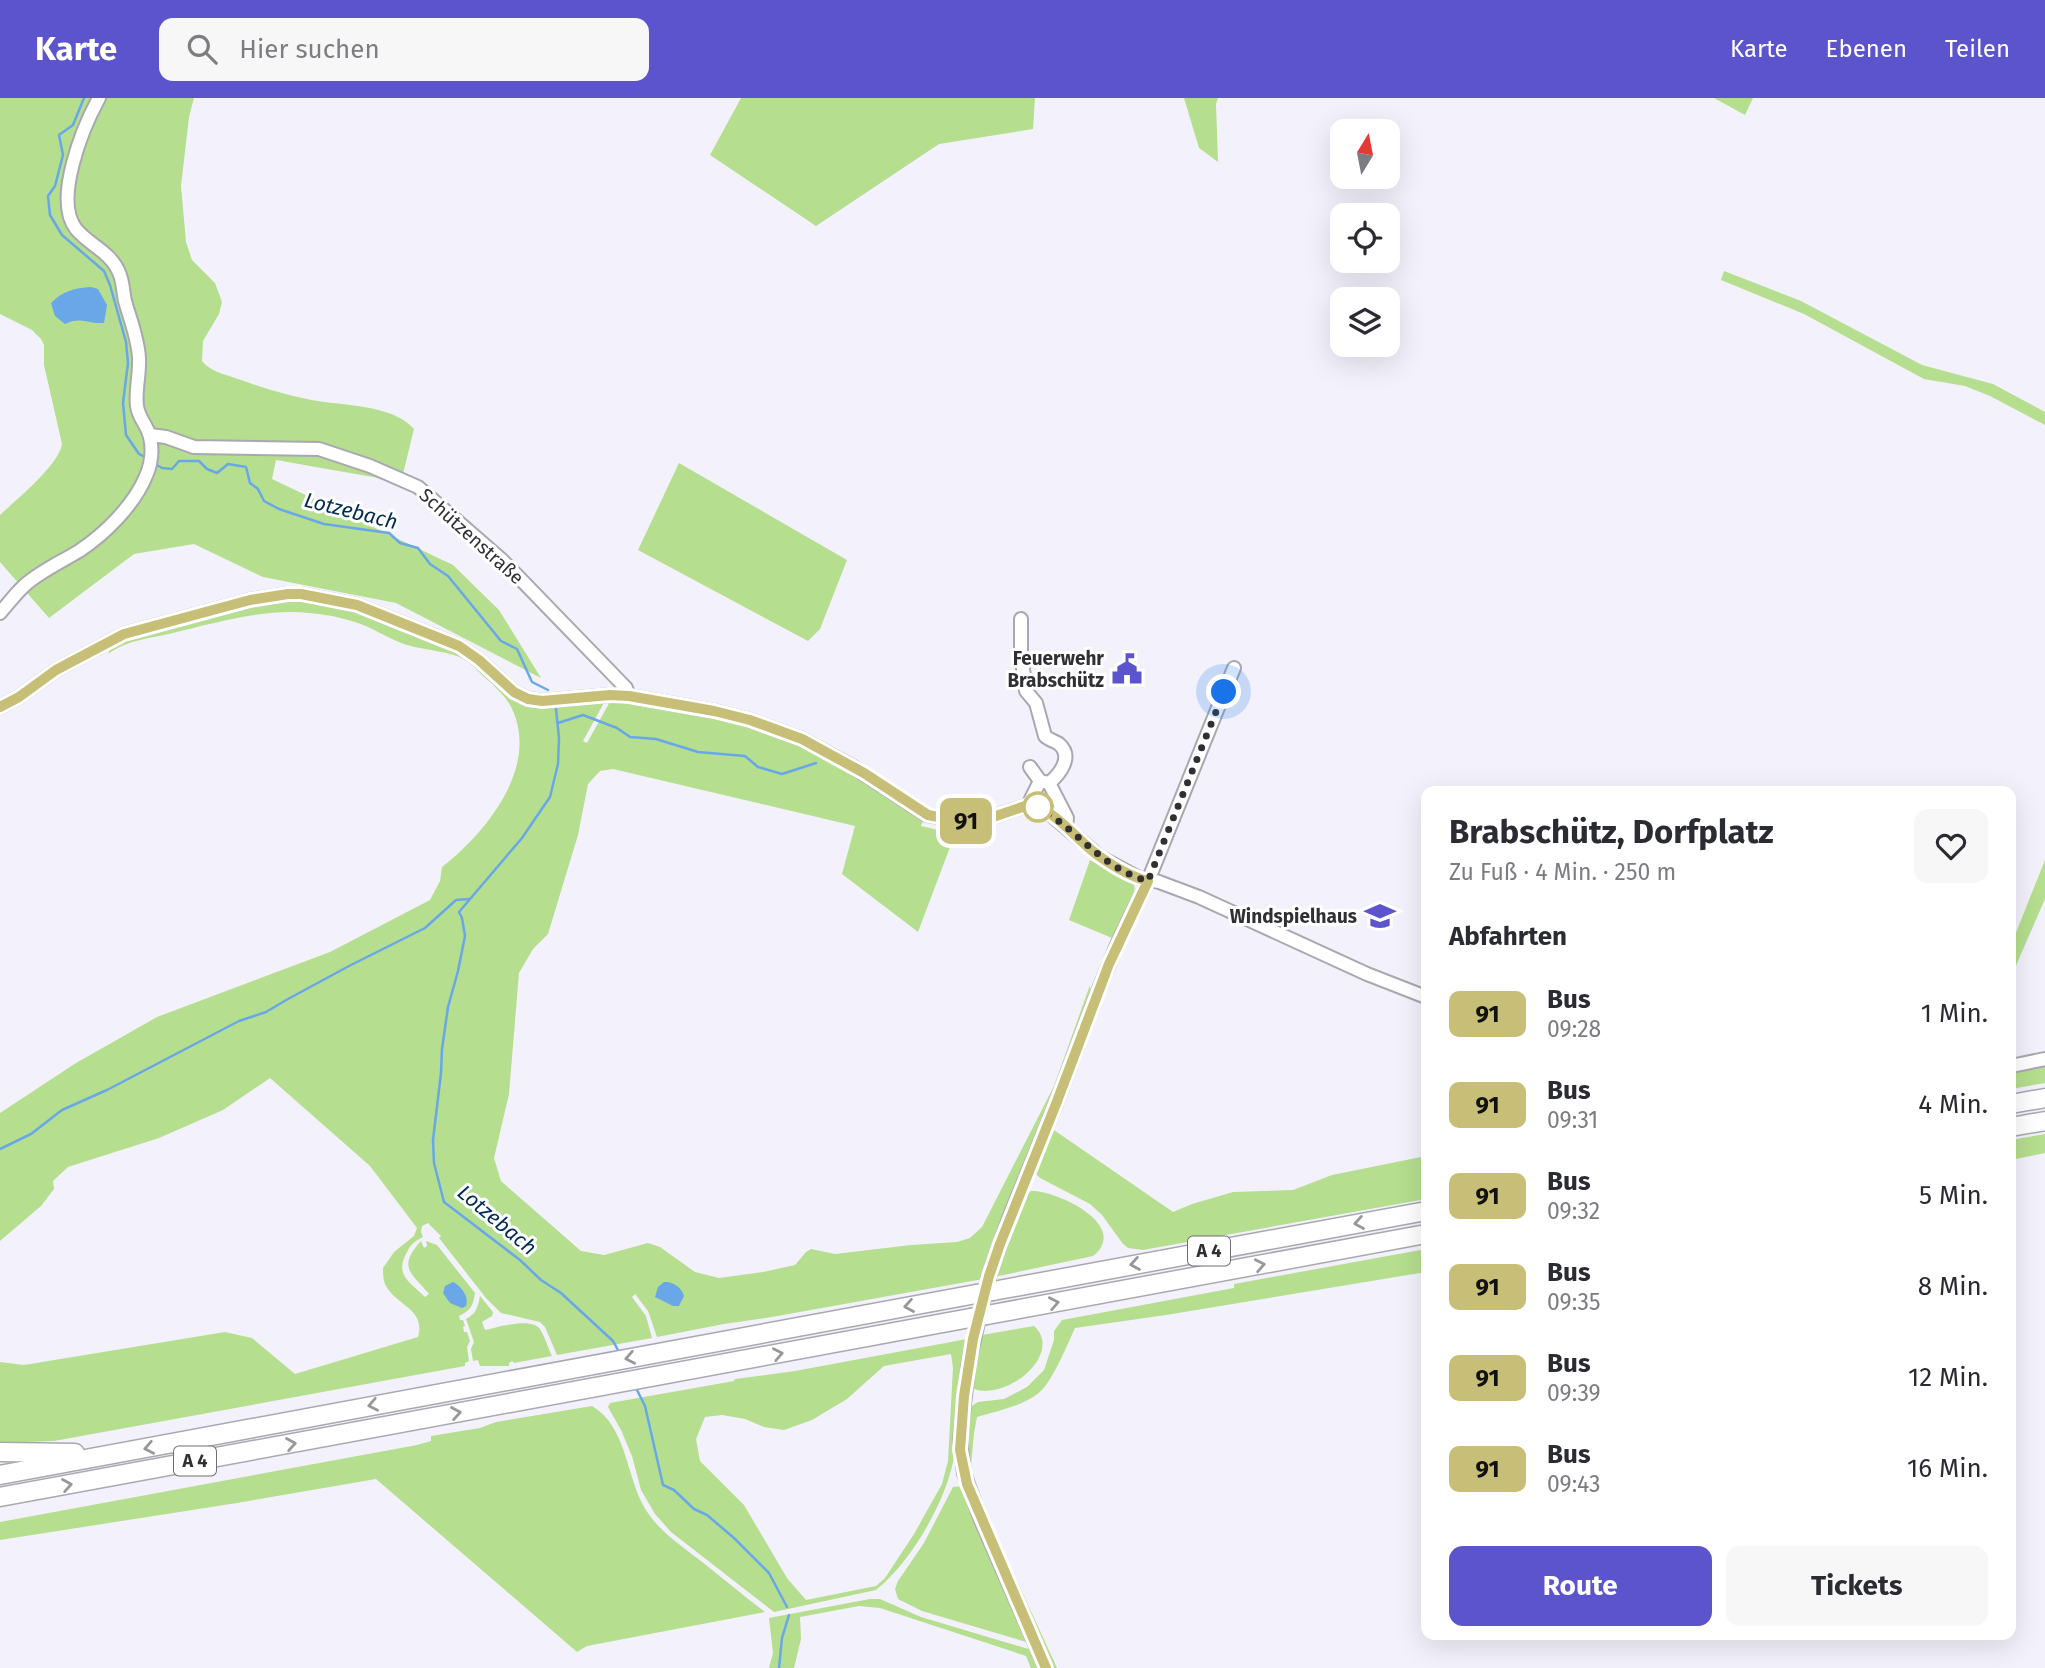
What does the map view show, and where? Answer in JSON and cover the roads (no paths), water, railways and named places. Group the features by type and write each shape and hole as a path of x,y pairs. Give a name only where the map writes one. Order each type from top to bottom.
{"highway":[{"path":"2016,1103 2045,1098"},
{"path":"2016,1126 2045,1121"},
{"name":"A 4","path":"0,1475 1421,1212"},
{"name":"A 4","path":"0,1497 1421,1235"},
{"path":"0,1452 121,1453"}],"street":[{"path":"0,613 23,587 90,542 125,508 146,477 152,444 138,412 137,341 121,276 111,258 77,229 71,220 66,195 79,138 99,98"},
{"name":"Schützenstraße","path":"150,435 166,437 194,447 319,449 370,466 418,487 502,561 626,688 629,696"},
{"path":"0,707 19,697 56,670 124,634 250,600 288,594 316,596 357,605 459,646 514,692 528,699 542,701 629,696 714,711 780,730 852,766 928,815 960,821 987,819 1028,805 1035,806 1049,813 1100,857 1139,878 1159,882 1199,897 1367,974 1421,995"},
{"path":"1021,619 1021,654 1026,691 1036,703 1045,736 1063,750 1065,761 1059,775 1045,782 1028,805"},
{"path":"1046,1668 967,1484 960,1450 964,1396 973,1339 1000,1244 1109,964 1148,881 1234,668"},
{"path":"1030,766 1045,782 1067,818 1066,827"},
{"path":"2016,1065 2045,1059"}],"water":[{"path":"91,287 98,289 107,305 104,323 79,320 65,324 55,316 51,303 55,299 69,291"},
{"path":"453,1282 465,1295 467,1302 462,1308 450,1303 443,1293 445,1286"},
{"path":"664,1282 674,1284 681,1290 684,1296 679,1306 673,1306 655,1297 658,1287"}],"waterway":[{"name":"Lotzebach","path":"84,98 73,125 59,135 63,155 55,186 48,196 50,215 62,235 104,271 110,285 126,342 128,363 123,403 126,435 143,456"},
{"name":"Lotzebach","path":"157,465 172,469 179,461 199,461 207,469 217,473 228,464 246,467 250,483 258,489 264,501 279,509 324,524 389,533 400,543 418,548 430,564 448,576 501,641 517,649 532,682 548,690"},
{"name":"Lotzebach","path":"556,709 558,764 550,797 522,838 459,912 465,936 448,1007 442,1049 433,1140 434,1163 444,1202 561,1293 613,1341 619,1352"},
{"path":"558,723 583,715 617,728 630,737 656,739 698,752 745,756 758,767 782,774 816,763"},
{"path":"0,1149 31,1134 62,1110 107,1090 239,1021 266,1012 425,928 456,900 469,899"},
{"name":"Lotzebach","path":"635,1386 645,1406 663,1485 674,1490 694,1509 707,1515 734,1538 769,1573 787,1607"},
{"name":"Lotzebach","path":"779,1668 782,1638 789,1615"}],"place":[{"name":"Feuerwehr Brabschütz","path":"1127,669"},
{"name":"Windspielhaus","path":"1380,916"}]}
